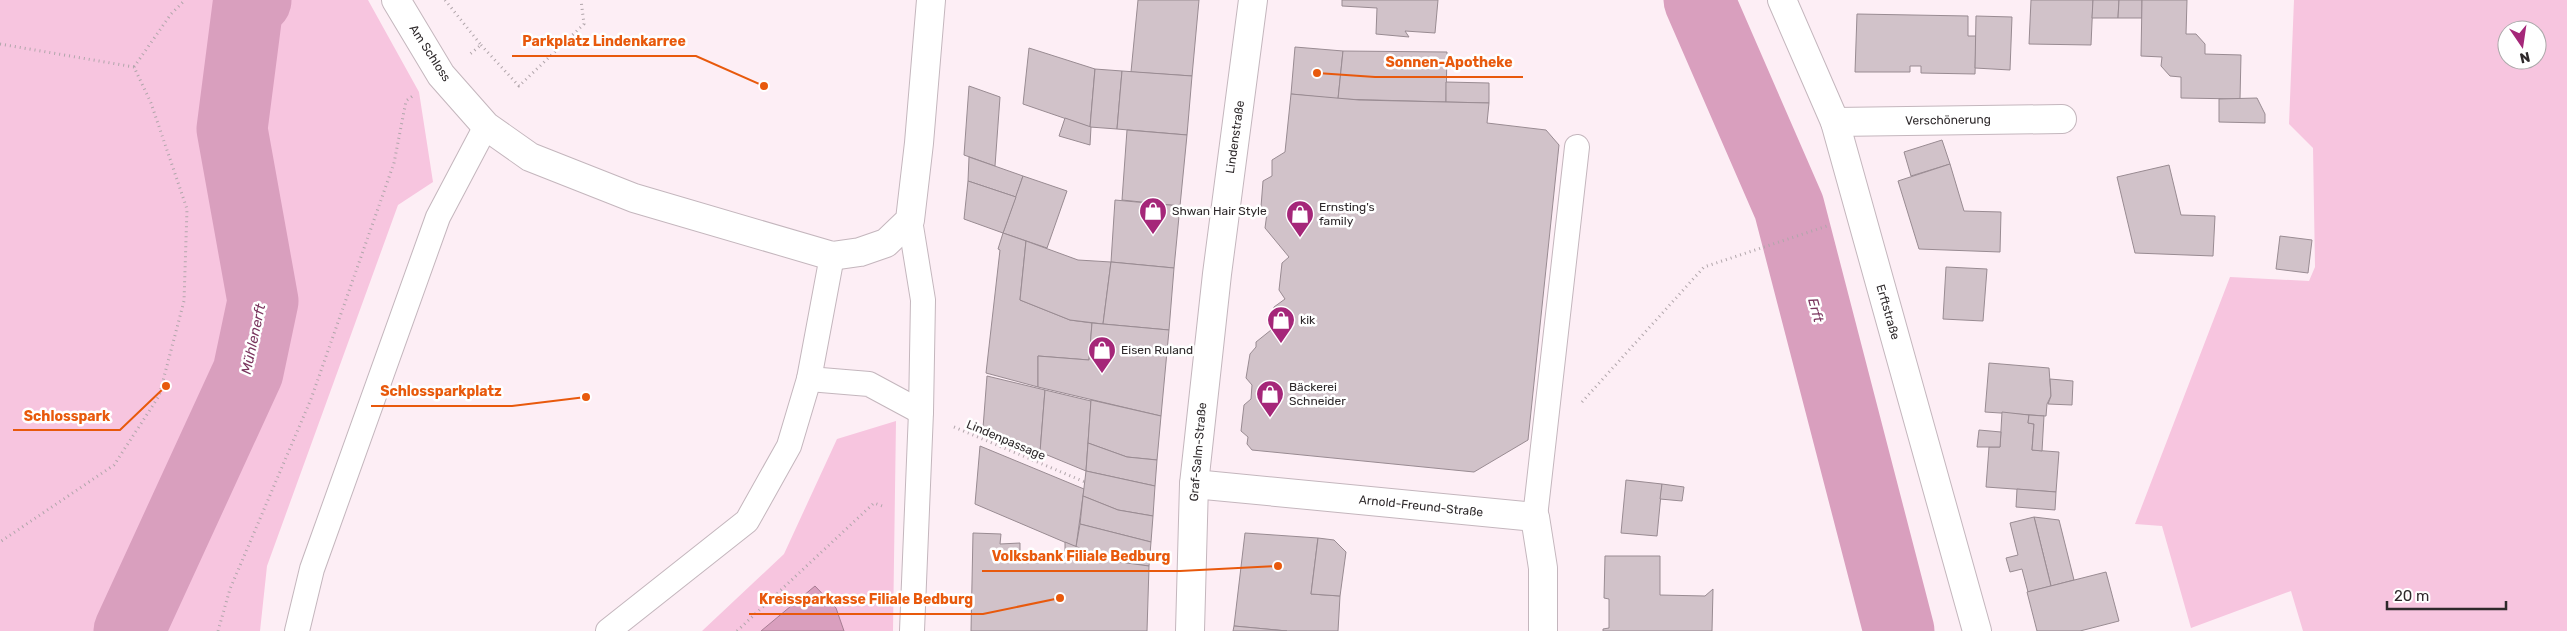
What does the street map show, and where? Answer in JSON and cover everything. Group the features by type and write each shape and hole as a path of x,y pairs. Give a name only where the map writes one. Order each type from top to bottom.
{"street":[{"name":"Am Schloss","path":"396,0 442,74 486,126 530,157 634,198 832,256"},
{"path":"832,256 860,252 886,243 910,220 919,143 931,0"},
{"name":"Lindenstraße","path":"1217,274 1253,0"},
{"name":"Erftstraße","path":"1782,0 1835,122 1976,631"},
{"name":"Verschönerung","path":"1835,122 2062,119"},
{"name":"Graf-Salm-Straße","path":"1190,631 1194,484 1217,274"},
{"name":"Arnold-Freund-Straße","path":"1194,484 1534,517"},
{"path":"1534,517 1543,568 1543,631"}],"lane":[{"path":"297,631 312,569 438,216 486,126"},
{"path":"1534,517 1577,147"},
{"path":"910,220 923,300 921,412 912,631"},
{"path":"608,631 746,521 789,446 809,379 832,256"},
{"path":"809,379 869,384 921,412"}],"path":[{"path":"134,67 171,14 185,0"},
{"path":"481,45 519,86 584,24 580,0"},
{"path":"0,44 134,67"},
{"path":"0,542 114,465 159,396 184,302 187,209 152,103 134,67"},
{"path":"218,631 230,589 314,390 394,163 406,101 442,74"},
{"path":"1576,408 1704,267 1828,226"},
{"name":"Lindenpassage","path":"921,412 978,439 1085,482"},
{"path":"737,631 874,503 917,516"}],"shaded area":[{"path":"0,0 368,0 419,92 433,182 398,205 267,566 260,631 0,631"},
{"path":"2294,0 2567,0 2567,631 2303,631 2291,591 2191,628 2162,526 2135,524 2230,277 2309,281 2315,267 2313,148 2289,124"},
{"path":"896,421 893,631 702,631 784,554 837,439"},
{"path":"815,586 836,608 844,631 761,631"}],"building":[{"path":"1138,0 1199,0 1192,76 1131,72"},
{"path":"1342,0 1438,0 1435,33 1405,31 1409,37 1376,34 1377,8 1342,6"},
{"path":"2031,0 2093,0 2091,45 2029,44"},
{"path":"2093,0 2119,0 2118,18 2092,18"},
{"path":"2119,0 2142,0 2142,18 2118,18"},
{"path":"2142,0 2187,0 2186,34 2196,34 2205,44 2205,54 2241,55 2240,99 2181,98 2181,77 2170,76 2161,66 2162,57 2141,56"},
{"path":"1857,14 1968,16 1968,36 1976,36 1975,74 1921,73 1921,66 1910,66 1910,72 1855,72"},
{"path":"1976,16 2012,17 2010,70 1975,68"},
{"path":"1295,47 1343,51 1338,99 1291,94"},
{"path":"1029,48 1095,69 1090,127 1023,104"},
{"path":"1343,51 1447,52 1446,102 1338,99"},
{"path":"1095,69 1122,71 1117,129 1090,127"},
{"path":"1122,71 1192,76 1187,135 1117,129"},
{"path":"1446,82 1489,83 1489,103 1446,102"},
{"path":"969,86 1000,97 995,166 964,155"},
{"path":"1291,94 1359,100 1489,103 1487,123 1546,130 1559,145 1528,440 1474,472 1252,450 1247,444 1248,437 1241,431 1244,405 1251,399 1252,385 1246,378 1250,354 1256,347 1256,342 1271,330 1274,307 1285,299 1279,290 1282,263 1289,257 1265,228 1267,213 1261,207 1263,181 1272,176 1272,160 1285,152"},
{"path":"2257,98 2265,114 2265,123 2219,122 2219,99"},
{"path":"1065,118 1091,127 1090,145 1059,136"},
{"path":"1127,130 1187,135 1180,206 1122,200"},
{"path":"1942,140 1950,164 1911,176 1904,152"},
{"path":"969,157 1023,176 1016,197 968,181"},
{"path":"1950,164 1964,211 2001,212 2000,252 1919,249 1898,181"},
{"path":"2169,165 2181,215 2215,216 2213,256 2135,253 2117,177"},
{"path":"1023,176 1067,191 1047,248 1003,233"},
{"path":"968,181 1016,197 1003,233 964,219"},
{"path":"1115,200 1180,206 1174,268 1111,262"},
{"path":"1003,233 1026,241 1020,300 1070,320 1092,323 1089,360 1038,356 1038,387 986,373 1000,250 998,249"},
{"path":"2280,236 2312,240 2308,273 2276,269"},
{"path":"1026,241 1078,260 1111,262 1103,324 1070,320 1020,300"},
{"path":"1111,262 1174,268 1169,330 1103,324"},
{"path":"1946,267 1987,269 1983,321 1943,319"},
{"name":"Eisen Ruland","path":"1092,323 1169,330 1161,416 1038,387 1038,356 1089,360"},
{"path":"1989,363 2049,368 2051,396 2047,404 2046,416 1985,412"},
{"path":"987,376 1045,390 1040,452 983,428"},
{"path":"2050,379 2073,381 2072,405 2048,404 2051,396"},
{"path":"1045,390 1091,401 1086,471 1040,452"},
{"path":"1091,400 1161,416 1157,460 1127,457 1088,443"},
{"path":"2002,412 2029,415 2028,423 2034,424 2032,450 2059,452 2056,492 1986,487 1989,447 2000,447"},
{"path":"2029,415 2044,416 2042,451 2032,450 2034,424 2028,423"},
{"path":"1979,430 2001,432 2000,447 1977,447"},
{"path":"1088,443 1127,457 1157,460 1155,486 1086,471"},
{"path":"980,446 1084,489 1076,547 975,504"},
{"path":"1086,471 1155,486 1153,516 1118,510 1083,496"},
{"path":"1626,480 1662,484 1657,536 1621,533"},
{"path":"1662,484 1684,487 1682,501 1660,499"},
{"path":"2017,489 2056,492 2055,510 2016,507"},
{"path":"1083,496 1118,510 1153,516 1151,542 1080,524"},
{"path":"2034,517 2059,520 2074,580 2051,586"},
{"path":"2034,517 2051,586 2028,592 2022,569 2010,572 2006,558 2018,555 2010,523"},
{"path":"1080,524 1151,542 1149,566 1112,561 1076,547"},
{"path":"973,533 1001,534 1000,544 1020,543 1020,560 1065,562 1065,542 1112,561 1149,566 1147,631 971,631"},
{"path":"1245,533 1318,538 1311,594 1340,596 1338,631 1287,631 1234,626"},
{"path":"1318,538 1334,540 1346,552 1340,596 1311,594"},
{"path":"1605,556 1660,556 1660,595 1705,596 1713,589 1712,631 1603,631 1603,629 1609,628 1609,599 1604,598"},
{"path":"2106,572 2119,621 2080,631 2037,631 2027,592"},
{"path":"1234,626 1287,631 1233,631"}],"waterway":[{"name":"Mühlenerft","path":"129,631 248,372 263,301 232,129 248,5 256,0"},
{"name":"Erft","path":"1699,0 1789,207 1899,631"}],"place":[{"name":"Sonnen-Apotheke","path":"1317,73"},
{"name":"Parkplatz Lindenkarree","path":"764,86"},
{"name":"Shwan Hair Style","path":"1153,235"},
{"name":"Ernsting's family","path":"1300,238"},
{"name":"kik","path":"1281,344"},
{"name":"Eisen Ruland","path":"1102,374"},
{"name":"Schlosspark","path":"166,386"},
{"name":"Schlossparkplatz","path":"586,397"},
{"name":"Bäckerei Schneider","path":"1270,418"},
{"name":"Volksbank Filiale Bedburg","path":"1278,566"},
{"name":"Kreissparkasse Filiale Bedburg","path":"1060,598"}]}
